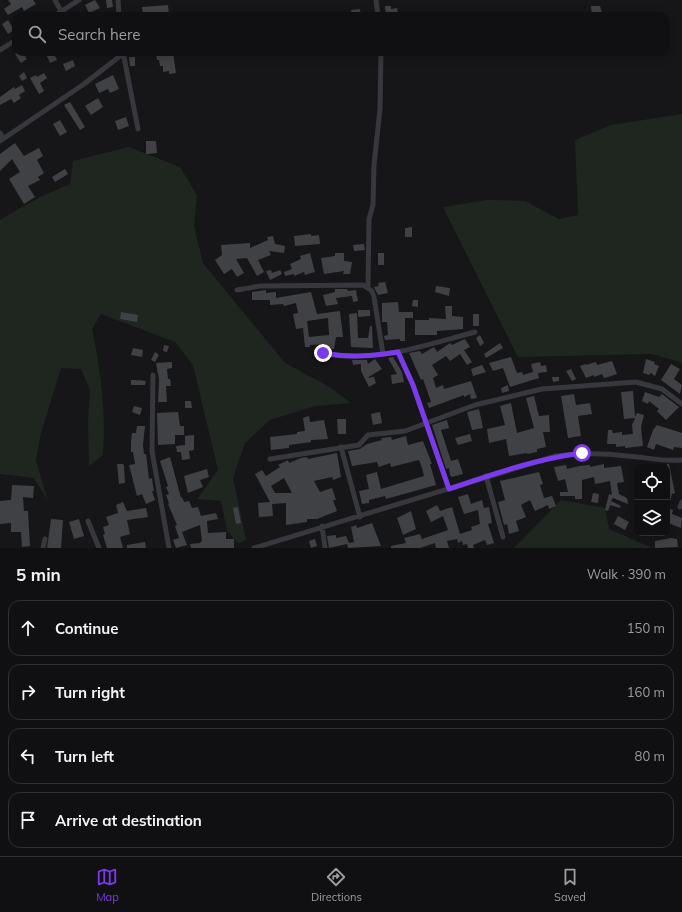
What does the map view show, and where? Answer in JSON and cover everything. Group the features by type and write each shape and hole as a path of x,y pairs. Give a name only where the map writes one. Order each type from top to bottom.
{"street":[{"path":"55,0 61,11 78,0"},
{"path":"118,0 120,12"},
{"path":"376,0 378,12"},
{"path":"0,50 12,42"},
{"path":"0,133 2,140 84,84 120,56"},
{"path":"125,56 138,129"},
{"path":"368,288 369,219 373,205 375,158 380,109 381,56"},
{"path":"237,290 260,286 357,285 368,288 372,291 374,296 383,354"},
{"path":"323,353 349,357 398,352 475,332"},
{"path":"398,352 413,385 449,489"},
{"path":"153,375 152,451 169,548"},
{"path":"270,459 341,446 359,445 368,435 405,431 475,405 542,389 636,382 662,389 682,404"},
{"path":"341,446 360,517"},
{"path":"254,548 322,526 360,517 486,476 556,456 582,453 670,461 682,460"},
{"path":"486,476 503,537"},
{"path":"88,521 99,548"},
{"path":"322,526 325,548"},
{"path":"43,548 45,539"}],"shaded area":[{"path":"682,114 682,365 681,362 651,354 518,357 443,207 488,200 525,201 559,219 578,215 575,140 611,125"},
{"path":"129,147 180,167 197,195 194,226 203,263 285,363 328,386 351,403 315,406 270,420 245,443 233,478 246,540 238,543 227,531 221,501 197,499 218,470 193,365 175,342 101,314 92,329 102,392 104,423 103,455 89,466 88,419 90,390 81,369 61,368 41,433 36,460 48,501 34,478 0,474 0,220 40,197 70,184 73,161"},
{"path":"561,500 605,508 609,529 652,548 514,548"}],"building":[{"path":"8,0 33,0 36,4 24,11 22,7 8,15 4,9 11,4"},
{"path":"95,0 100,8 88,12 85,5"},
{"path":"106,0 112,0 113,7 107,8"},
{"path":"168,5 169,12 143,12 142,7"},
{"path":"385,6 391,6 391,9 397,8 398,12 386,12"},
{"path":"591,6 600,6 602,12 592,12"},
{"path":"360,9 360,12 351,12 351,10"},
{"path":"8,20 12,27 12,31 8,34 2,24"},
{"path":"16,56 27,56 25,57 27,59 21,63"},
{"path":"47,56 55,56 57,60 50,63"},
{"path":"156,56 174,56 176,73 169,74 169,71 163,72 163,66 160,66 159,60 157,60"},
{"path":"129,57 135,57 135,66 130,66"},
{"path":"73,60 75,66 66,71 63,64"},
{"path":"24,72 27,78 22,81 19,76"},
{"path":"44,73 47,78 40,83 44,91 39,94 30,78 36,75 37,77"},
{"path":"113,75 119,89 110,93 108,89 99,93 95,84"},
{"path":"22,85 25,91 19,95 21,98 14,103 11,99 0,105 0,97 14,87 15,89"},
{"path":"98,98 103,107 91,115 85,106"},
{"path":"70,102 85,127 80,130 64,105"},
{"path":"126,117 129,126 118,130 115,121"},
{"path":"60,120 67,132 60,136 53,124"},
{"path":"146,141 156,141 157,153 146,154"},
{"path":"15,143 24,156 39,148 43,156 37,160 44,173 38,177 40,180 28,186 35,197 24,204 9,179 20,172 12,159 0,171 0,154"},
{"path":"65,169 68,174 55,182 52,177"},
{"path":"412,227 412,237 405,237 405,228"},
{"path":"311,234 311,236 319,235 320,244 295,246 294,236"},
{"path":"273,236 275,244 285,246 284,253 269,251 271,255 258,260 264,272 257,276 247,258 236,259 244,273 237,277 232,269 224,274 215,260 222,255 221,245 250,243 250,248 268,240 267,237"},
{"path":"364,244 365,250 354,251 353,245"},
{"path":"310,253 315,272 305,275 304,272 294,276 294,274 285,276 284,272 292,269 290,264 301,259 300,256"},
{"path":"335,253 344,253 344,261 352,262 350,274 343,274 344,271 324,274 321,258 335,256"},
{"path":"378,253 384,253 384,265 378,265"},
{"path":"271,270 272,273 280,270 282,274 270,280 266,271"},
{"path":"385,282 388,293 378,295 374,287 379,286 378,283"},
{"path":"436,286 450,288 449,296 435,292"},
{"path":"335,289 347,289 348,291 356,290 358,301 353,302 352,296 336,298 338,304 326,306 323,295 335,292"},
{"path":"266,290 266,293 276,292 276,298 311,292 317,314 340,311 343,337 336,337 334,349 326,348 326,344 310,345 310,347 305,347 303,328 296,329 293,314 298,313 296,303 284,306 283,304 270,305 270,300 252,300 252,292","holes":["328,318 329,335 309,337 307,321"]},
{"path":"413,300 418,300 418,307 412,306"},
{"path":"398,302 399,312 413,312 413,318 405,318 405,341 400,341 400,339 385,340 384,336 388,335 387,322 382,322 382,303"},
{"path":"445,306 452,306 452,316 463,317 463,329 437,331 437,335 415,335 415,320 429,320 429,318 446,319"},
{"path":"358,310 370,310 370,316 358,317"},
{"path":"121,312 138,315 137,322 120,319"},
{"path":"357,313 358,338 368,338 370,326 372,326 373,348 351,347 349,314"},
{"path":"473,314 479,314 479,326 473,326"},
{"path":"480,335 484,343 480,346 476,338"},
{"path":"465,339 470,347 464,350 472,362 467,365 460,354 450,361 446,356 432,365 438,375 433,378 436,388 443,385 444,389 471,381 477,398 471,399 470,394 464,397 464,395 429,408 427,403 431,402 423,379 421,380 409,353 420,351 422,354 434,347 437,352 450,343 452,345"},
{"path":"500,343 503,348 486,358 484,354"},
{"path":"164,345 169,346 167,352 163,351"},
{"path":"133,348 143,350 142,357 131,355"},
{"path":"155,352 159,355 155,362 151,360"},
{"path":"393,357 402,372 404,382 392,384 391,375 397,374 388,358"},
{"path":"511,357 517,373 522,372 523,375 533,372 531,364 540,362 541,366 546,365 547,372 538,373 539,378 510,387 503,368 493,371 489,363"},
{"path":"375,359 382,369 367,378 374,377 376,383 369,387 361,371 361,364 353,365 352,360 367,360 368,364"},
{"path":"646,359 655,362 654,364 659,366 655,376 651,373 649,375 643,373"},
{"path":"612,361 617,374 604,378 602,374 586,378 580,366 596,362 597,365"},
{"path":"172,362 172,368 167,369 168,379 170,379 171,386 166,386 167,402 158,402 159,380 156,363"},
{"path":"671,364 680,369 674,379 682,385 680,394 661,380"},
{"path":"482,365 486,372 473,376 471,369"},
{"path":"571,369 576,379 572,381 566,371"},
{"path":"552,377 559,377 559,381 553,382"},
{"path":"131,380 137,380 137,382 138,380 146,381 145,385 131,385"},
{"path":"508,385 509,391 502,393 501,388"},
{"path":"633,391 635,417 637,413 644,415 641,427 643,446 625,448 625,446 616,447 616,444 607,444 608,430 612,430 613,433 622,432 622,435 633,434 632,425 635,418 624,419 621,392"},
{"path":"645,392 659,397 662,394 679,407 666,420 657,411 659,409 649,401 648,404 642,401"},
{"path":"574,394 576,405 590,403 592,414 578,416 581,436 568,438 561,396"},
{"path":"534,396 539,416 549,415 550,432 543,432 546,447 537,449 537,452 509,456 506,439 489,443 487,429 505,425 500,406 511,403 517,433 534,428 526,398"},
{"path":"185,401 191,401 192,408 185,408"},
{"path":"134,406 142,408 140,415 132,412"},
{"path":"479,409 483,428 472,430 467,412"},
{"path":"178,412 180,426 184,426 184,435 175,435 175,444 158,445 157,413"},
{"path":"380,412 382,423 373,425 371,414"},
{"path":"309,416 310,422 324,420 328,439 311,440 311,442 289,445 289,448 271,450 270,437 297,434 297,432 305,431 303,418"},
{"path":"337,419 346,419 346,434 338,434"},
{"path":"447,420 449,428 441,430 451,461 458,459 463,474 452,477 450,475 449,468 446,469 432,425"},
{"path":"657,425 682,433 682,448 674,447 673,450 656,444 654,450 647,447 653,430"},
{"path":"137,426 145,426 143,445 144,454 146,454 149,479 152,478 154,491 152,491 155,500 146,504 142,494 137,496 129,465 135,464 133,452 131,452 131,441 132,433 136,433"},
{"path":"470,434 472,441 458,445 455,438"},
{"path":"194,435 194,450 189,451 190,459 182,460 181,452 177,452 176,446 185,445 185,436"},
{"path":"406,436 408,445 423,441 432,464 430,464 436,485 386,499 385,496 369,500 369,503 362,504 359,491 369,489 366,475 377,472 381,489 424,476 422,468 419,460 391,467 390,463 379,467 377,462 352,466 348,451 360,449 367,444 382,440 381,438 391,437 392,440"},
{"path":"337,453 341,477 333,480 332,477 314,481 320,492 332,488 336,500 333,500 337,511 317,519 307,519 307,522 286,525 286,503 272,504 273,516 259,517 258,503 270,502 255,474 262,470 266,476 280,467 278,465 288,460 289,463 301,458 307,457 308,459","holes":["284,478 292,493 275,493 271,486"]},
{"path":"170,457 181,498 182,497 184,502 189,501 192,508 198,507 201,516 216,513 218,519 207,521 208,533 226,532 226,539 234,539 234,548 191,548 190,544 200,543 202,541 200,525 182,532 187,545 176,548 173,540 179,538 175,526 177,525 168,504 166,495 169,494 166,487 168,486 160,461"},
{"path":"117,464 123,464 124,466 125,483 119,484"},
{"path":"604,464 604,468 621,466 624,482 617,483 619,494 627,498 628,504 613,498 611,501 621,506 620,508 610,505 608,511 605,510 609,494 612,495 610,481 595,484 594,477 582,480 582,499 575,499 575,496 560,496 560,492 568,492 565,479 558,481 554,467 566,465 567,469 579,466 590,465 590,467"},
{"path":"207,469 209,477 200,480 203,487 188,493 184,476"},
{"path":"670,469 675,493 672,494 670,500"},
{"path":"539,472 543,484 540,485 544,498 552,496 556,506 549,509 548,505 535,511 530,500 521,505 526,517 516,521 519,531 509,534 507,524 504,525 498,502 505,500 500,481"},
{"path":"12,485 34,486 33,498 23,497 24,511 28,511 30,546 22,547 21,532 11,532 11,523 0,524 0,501 11,500"},
{"path":"593,493 599,494 598,503 591,502"},
{"path":"468,494 471,504 482,500 484,508 489,507 492,523 488,524 494,543 487,545 485,540 473,545 474,548 468,548 467,544 463,545 462,541 458,543 457,539 447,541 449,548 436,548 435,543 420,548 391,548 391,546 406,543 404,538 420,534 422,539 448,530 443,516 431,522 426,511 437,505 440,511 452,507 460,534 472,530 471,527 480,524 478,510 464,514 458,497"},
{"path":"123,502 127,511 146,508 148,517 127,520 130,534 120,537 123,548 107,548 103,535 105,534 103,527 109,525 106,517 118,513 116,505"},
{"path":"238,507 241,523 236,524 233,508"},
{"path":"670,509 673,510 672,514 682,518 681,528 670,524"},
{"path":"411,511 416,529 403,535 397,518"},
{"path":"618,516 629,522 625,530 614,524"},
{"path":"51,519 63,520 61,548 47,548"},
{"path":"79,519 84,536 74,539 69,522"},
{"path":"372,523 381,546 348,548 347,544 329,548 327,536 336,535 336,538 346,536 349,543 354,542 351,527 356,525 357,528"},
{"path":"671,538 677,539 678,547 655,548 655,541"},
{"path":"315,539 317,546 311,548 309,541"},
{"path":"145,542 146,548 127,548 127,545"}],"route":[{"path":"323,353 335,356 364,357 398,352 413,385 449,489 536,461 556,456 582,453"}]}
